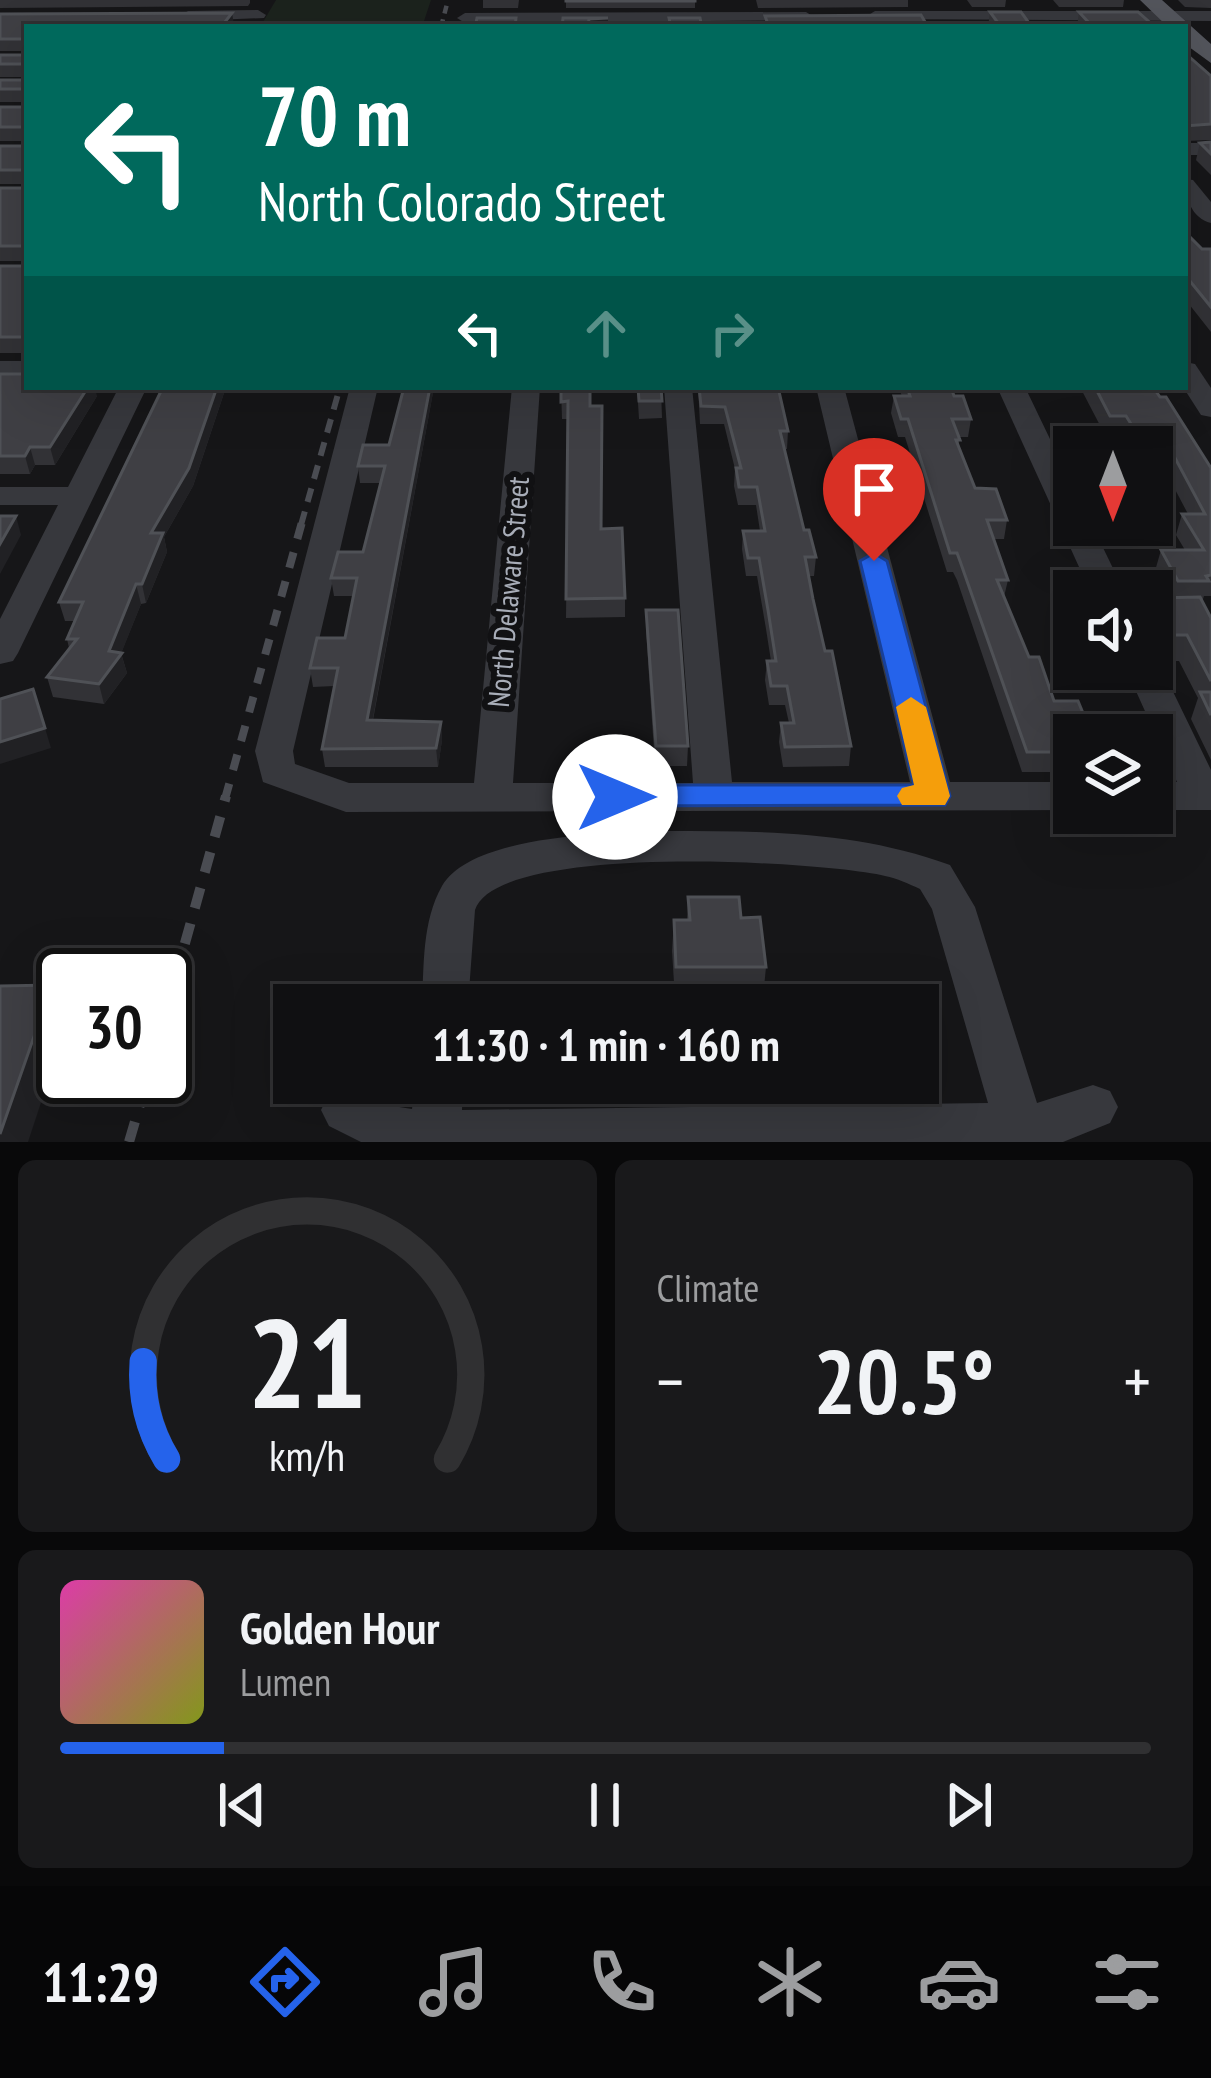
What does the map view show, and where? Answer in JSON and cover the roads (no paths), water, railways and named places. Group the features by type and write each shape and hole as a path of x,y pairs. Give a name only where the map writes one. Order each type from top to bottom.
{"main road":[{"path":"1150,0 1177,24"},
{"path":"1188,34 1211,56"}],"street":[{"path":"935,0 949,22"},
{"path":"1038,0 1057,21"},
{"path":"158,16 259,14"},
{"path":"466,15 822,16"},
{"path":"858,16 1148,24"},
{"path":"1182,24 1211,16"},
{"path":"1188,189 1211,216"},
{"path":"1188,373 1211,409"},
{"path":"0,653 131,390"},
{"path":"363,390 274,751 277,772 346,798 1053,796"},
{"name":"North Delaware Street","path":"492,798 526,390"},
{"path":"678,390 709,844"},
{"path":"831,390 934,796"},
{"path":"1012,390 1053,476"},
{"path":"0,496 76,496"},
{"path":"1155,690 1208,796 1173,796"},
{"path":"447,984 452,914 463,888 501,867 564,854 709,844 884,859 935,877 953,907 1018,1125"},
{"path":"435,1132 437,1104"},
{"path":"346,1110 365,1123 435,1132 1048,1125 1093,1107"}],"railway":[{"path":"442,24 448,0"},
{"path":"301,525 339,390"},
{"path":"225,799 302,522"},
{"path":"184,948 226,796"},
{"path":"129,1142 140,1104"}]}
